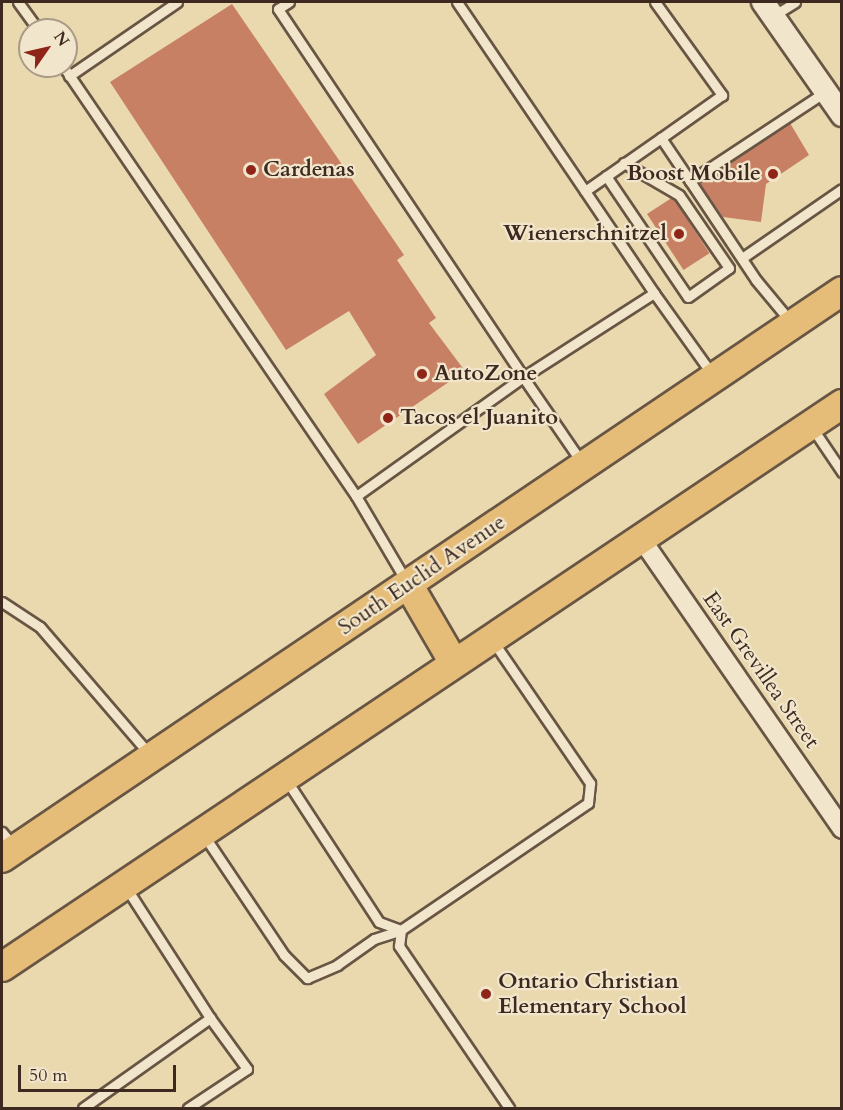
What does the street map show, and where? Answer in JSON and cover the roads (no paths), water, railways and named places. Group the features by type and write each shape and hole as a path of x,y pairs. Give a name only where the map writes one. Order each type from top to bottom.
{"main road":[{"name":"South Euclid Avenue","path":"6,846 152,756 842,291"},
{"path":"2,967 640,537 842,404"},
{"path":"408,584 454,663"}],"street":[{"path":"768,9 835,101"},
{"name":"East Grevillea Street","path":"640,537 842,829"}],"lane":[{"path":"18,2 29,18"},
{"path":"78,70 177,2"},
{"path":"289,2 278,9 584,465"},
{"path":"458,2 654,293 714,376"},
{"path":"585,190 722,95 655,2"},
{"path":"768,9 795,2"},
{"path":"70,78 356,495 408,584"},
{"path":"690,181 835,101"},
{"path":"661,138 742,258 792,324"},
{"path":"606,176 688,297 729,268 679,195 624,163"},
{"path":"742,258 842,189"},
{"path":"356,495 523,377 654,293"},
{"path":"810,425 842,472"},
{"path":"2,602 40,627 152,756"},
{"path":"202,832 284,955 307,978 337,965 374,939 401,930 588,803 590,783 491,638"},
{"path":"284,777 379,922 401,930"},
{"path":"124,884 210,1018 247,1069 188,1108"},
{"path":"401,930 399,946 509,1108"},
{"path":"83,1108 210,1018"}],"place":[{"name":"Cardenas","path":"251,170"},
{"name":"Boost Mobile","path":"773,174"},
{"name":"Wienerschnitzel","path":"679,234"},
{"name":"AutoZone","path":"422,374"},
{"name":"Tacos el Juanito","path":"388,418"},
{"name":"Ontario Christian Elementary School","path":"486,994"}]}
